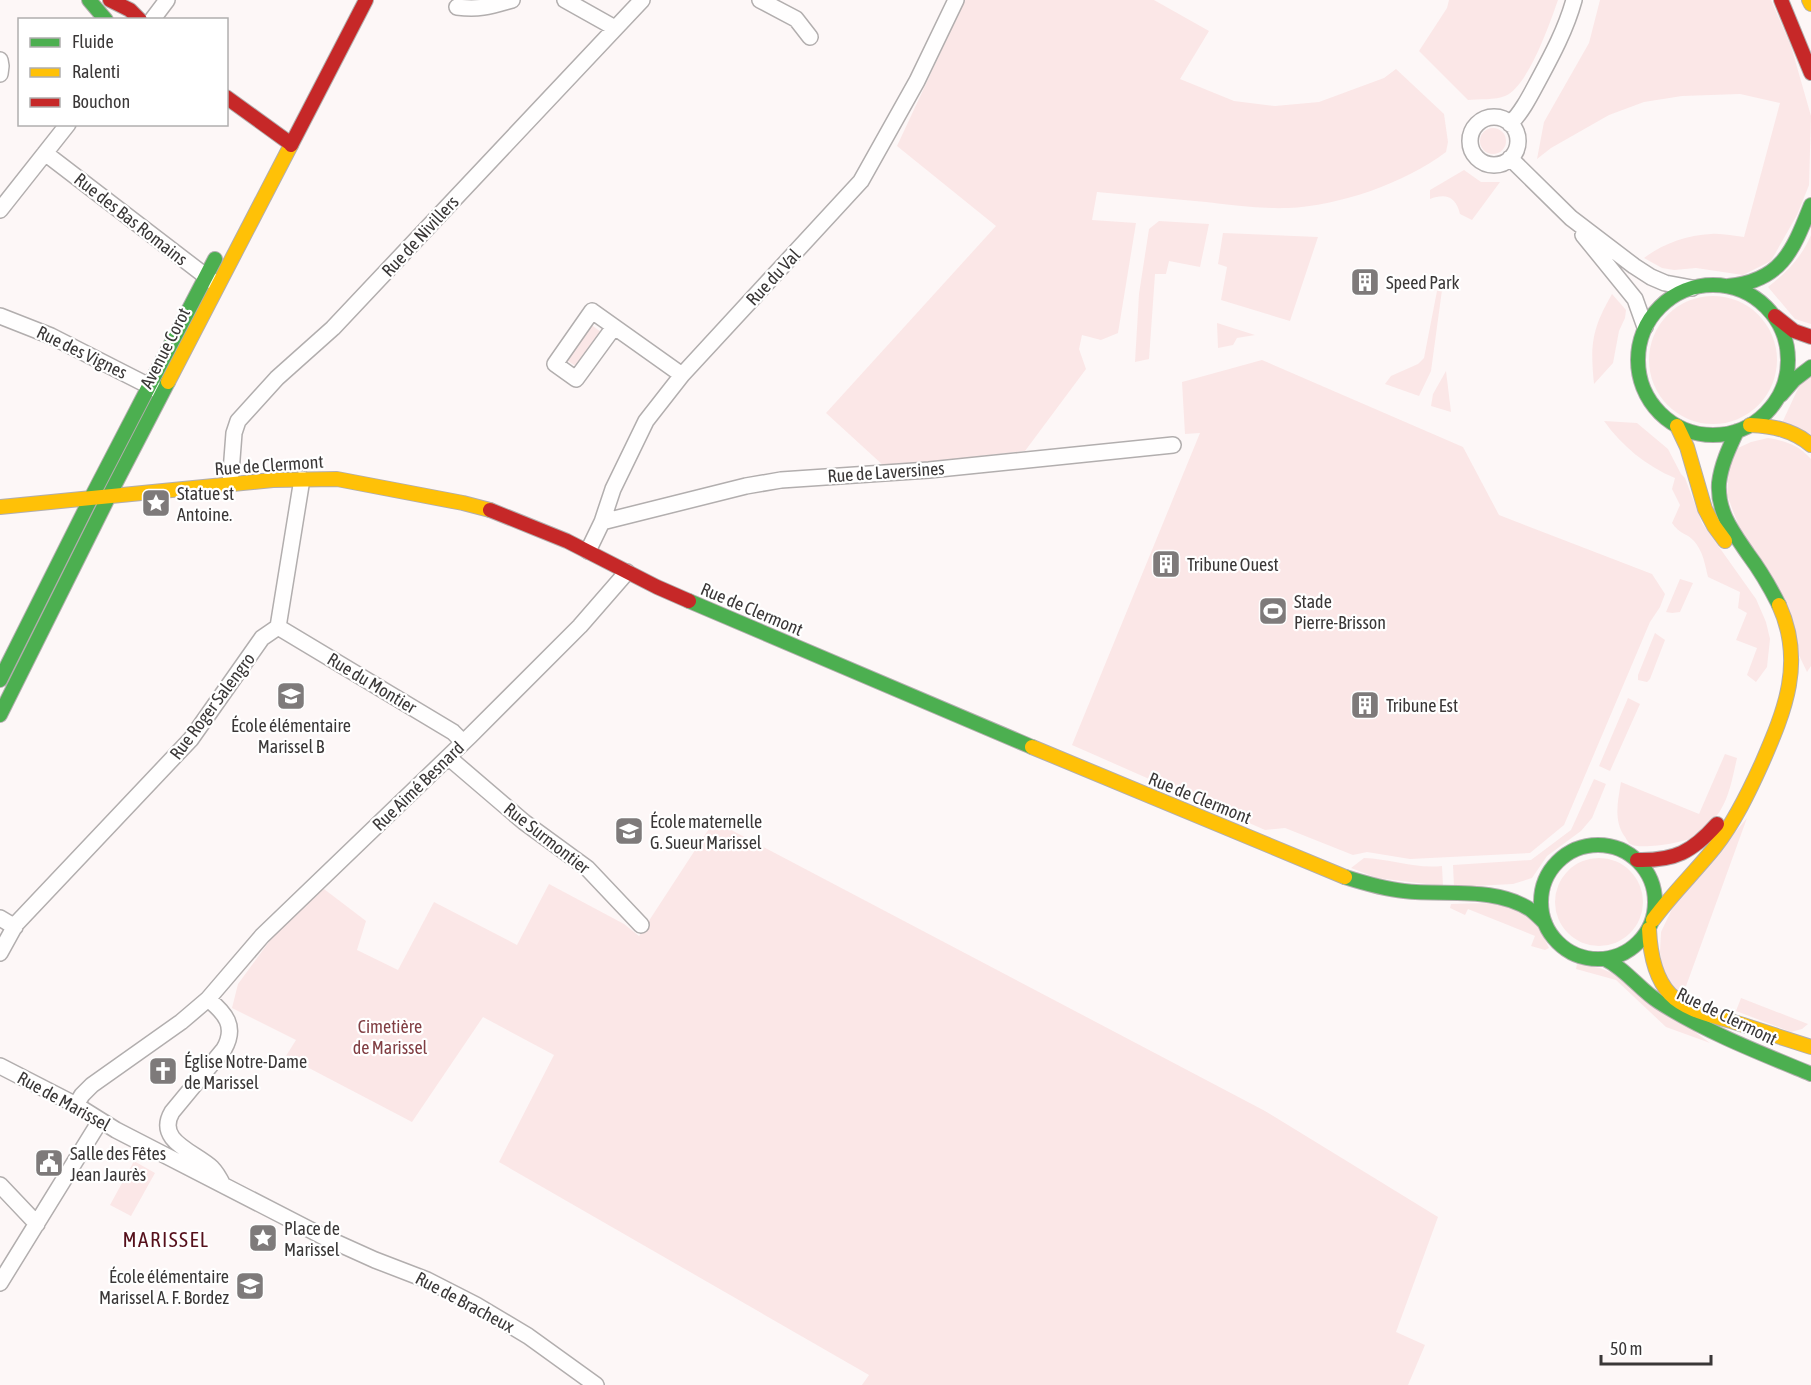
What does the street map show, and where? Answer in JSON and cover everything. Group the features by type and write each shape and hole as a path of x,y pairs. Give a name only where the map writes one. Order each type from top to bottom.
{"main road":[{"path":"89,0 104,18"},
{"path":"110,0 129,10 138,18"},
{"name":"Avenue Corot","path":"0,680 91,498 156,389 282,138 366,0"},
{"path":"1781,0 1811,73"},
{"path":"1795,0 1806,19"},
{"path":"1809,0 1811,4"},
{"path":"228,98 282,138"},
{"path":"1811,205 1799,236 1788,255 1777,267 1758,281 1742,285 1709,285 1692,288 1666,301 1645,327 1638,357 1641,382 1652,405 1662,416 1677,426 1706,435 1722,434 1744,428 1774,427 1801,436 1811,445"},
{"name":"Avenue Corot","path":"212,281 222,246"},
{"path":"1727,286 1759,300 1794,331 1811,337"},
{"path":"1771,313 1783,333 1788,356 1785,380 1776,401"},
{"path":"1651,925 1656,900 1654,887 1646,870 1637,860 1617,848 1592,845 1568,854 1558,861 1548,874 1542,890 1541,901 1545,923 1556,941 1568,951 1587,958 1605,959 1617,956 1637,944 1716,845 1737,814 1785,705 1790,686 1791,653 1785,615 1768,584 1728,525 1719,499 1719,483 1726,454 1744,428 1764,415 1794,380 1811,367"},
{"name":"Avenue Corot","path":"0,715 109,496 156,389"},
{"path":"1637,860 1664,860 1679,856 1701,841 1716,824 1740,785 1769,720 1776,701 1781,673 1781,645 1771,611 1757,585 1709,517 1701,499 1687,447 1677,426"},
{"name":"Rue de Clermont","path":"0,507 302,478 337,479 479,506 588,551 627,572 718,614 1337,874 1364,883 1405,891 1514,900 1533,910 1545,923"},
{"name":"Rue de Clermont","path":"1468,895 1502,894 1525,890 1540,882 1548,874"},
{"name":"Rue de Clermont","path":"1651,925 1650,946 1657,973 1667,990 1676,999 1694,1008 1811,1047"},
{"name":"Rue de Clermont","path":"1605,959 1618,966 1656,1000 1673,1011 1762,1054 1811,1074"}],"street":[{"path":"154,18 167,0"},
{"path":"457,7 485,8 512,0"},
{"path":"566,0 615,28"},
{"name":"Rue de Nivillers","path":"230,485 232,441 238,421 277,378 333,328 642,0"},
{"path":"760,0 796,19 810,37"},
{"name":"Rue du Val","path":"588,551 603,522 609,497 641,430 682,375 861,181 923,71 956,0"},
{"path":"1510,124 1527,101 1554,51 1574,0"},
{"path":"0,60 0,75"},
{"path":"1498,118 1510,124 1516,133 1517,142 1516,149 1510,158 1498,164 1484,163 1474,154 1470,140 1474,128 1484,119 1498,118"},
{"path":"0,210 66,126"},
{"name":"Rue des Bas Romains","path":"45,153 212,281"},
{"path":"1510,158 1570,218 1635,299 1645,327"},
{"path":"1570,218 1651,277 1665,283 1692,288"},
{"name":"Rue des Vignes","path":"0,315 51,336 156,389"},
{"path":"614,327 682,375"},
{"name":"Rue de Laversines","path":"603,522 746,486 781,480 929,470 1173,446"},
{"path":"278,627 302,478"},
{"name":"Rue Aimé Besnard","path":"76,1105 92,1084 181,1022 208,999 279,919 448,757 592,614 627,572"},
{"name":"Rue du Montier","path":"278,627 453,732 463,742"},
{"name":"Rue Roger Salengro","path":"0,953 15,927 191,739 262,638 278,627"},
{"name":"Rue Surmontier","path":"448,757 524,822 587,868 641,925"},
{"path":"0,918 15,927"},
{"name":"Rue de Marissel","path":"208,999 222,1010 228,1021 227,1042 168,1119 167,1129 171,1137 212,1168 223,1186"},
{"name":"Rue de Marissel","path":"0,1066 223,1186 324,1237"},
{"path":"0,1282 100,1121"},
{"path":"0,1185 37,1224"},
{"name":"Rue de Bracheux","path":"324,1237 427,1280 476,1305 528,1336 596,1385"}],"green space":[{"path":"965,0 1154,0 1209,31 1180,79 1234,101 1275,106 1319,102 1384,78 1396,69 1444,114 1448,142 1446,152 1411,174 1371,191 1350,198 1308,206 1257,207 1097,192 1092,220 1136,223 1118,333 1101,340 1082,335 1079,349 1086,369 1025,451 885,467 826,413 996,226 897,146"},
{"path":"1449,0 1558,0 1530,68 1514,90 1505,96 1468,100 1419,51 1447,8"},
{"path":"1600,0 1771,0 1791,46 1811,116 1809,185 1797,215 1771,261 1743,275 1696,268 1674,270 1662,268 1644,258 1667,245 1693,236 1715,234 1744,237 1780,103 1740,94 1682,96 1644,102 1609,115 1551,148 1537,159 1544,122 1589,43"},
{"path":"1493,128 1502,132 1506,141 1502,150 1493,154 1484,150 1480,141 1484,132"},
{"path":"1464,170 1481,182 1500,182 1472,220 1460,214 1456,203 1445,196 1430,199 1430,190"},
{"path":"1159,221 1209,224 1200,267 1169,261 1166,274 1155,274 1149,359 1135,362 1139,294 1149,229"},
{"path":"1223,233 1318,237 1290,321 1221,300 1227,267 1218,264"},
{"path":"1811,235 1811,324 1795,319 1768,287 1793,264"},
{"path":"1442,290 1431,371 1419,396 1385,384 1391,376 1418,364 1424,358 1437,291"},
{"path":"1612,294 1626,310 1625,318 1619,331 1613,363 1594,384 1592,358 1596,327"},
{"path":"1713,296 1737,301 1758,315 1772,336 1777,360 1772,384 1758,405 1737,419 1713,424 1689,419 1668,405 1654,384 1649,360 1654,336 1668,315 1689,301"},
{"path":"1217,323 1255,335 1237,338 1233,345 1218,348"},
{"path":"590,324 601,332 577,367 565,359"},
{"path":"1262,360 1463,447 1499,515 1652,574 1665,594 1650,622 1564,825 1530,853 1410,859 1367,852 1353,855 1285,828 1265,830 1072,745 1200,433 1185,434 1182,382"},
{"path":"1446,371 1451,412 1431,406 1433,394"},
{"path":"1811,377 1811,434 1782,423 1801,382"},
{"path":"1604,421 1637,423 1668,449 1685,478 1702,523 1756,599 1766,622 1770,639 1767,667 1756,682 1747,675 1757,648 1736,640 1747,613 1738,608 1740,592 1708,577 1700,549 1691,538 1672,523 1680,505 1672,489 1675,478 1654,468 1635,454"},
{"path":"1768,438 1792,444 1811,459 1811,666 1807,672 1744,540 1727,495 1729,467 1738,448"},
{"path":"1680,579 1693,583 1680,612 1666,612"},
{"path":"1655,633 1665,640 1650,679 1647,682 1638,680 1638,675"},
{"path":"1628,698 1640,704 1610,771 1599,766"},
{"path":"1725,754 1737,758 1731,785 1720,811 1705,829 1694,837 1672,843 1652,846 1629,844 1621,831 1618,817 1621,782 1699,814"},
{"path":"1594,779 1606,784 1592,818 1581,831 1547,856 1532,878 1513,884 1454,887 1453,865 1531,860 1571,830"},
{"path":"1747,818 1681,1000 1663,972 1660,952 1661,932 1672,909"},
{"name":"Cimetière de Marissel","path":"714,821 1265,1111 1438,1217 1396,1332 1425,1345 1408,1385 862,1385 869,1375 499,1162 554,1055 483,1017 412,1122 286,1056 296,1040 232,1008 238,984 290,913 324,889 366,921 357,950 398,970 434,902 517,945 549,884 624,924 639,936"},
{"path":"1364,858 1422,866 1442,866 1443,886 1377,878 1351,868"},
{"path":"1599,858 1616,862 1630,871 1639,885 1643,902 1639,919 1630,933 1616,942 1599,946 1582,942 1568,933 1559,919 1555,902 1559,885 1568,871 1582,862"},
{"path":"1485,903 1518,909 1536,922 1549,948 1545,950 1531,946 1535,936 1468,909 1465,915 1450,908 1451,904"},
{"path":"1577,964 1600,968 1619,976 1710,1043 1666,1027 1616,980 1576,969"},
{"path":"1741,998 1808,1024 1802,1029 1791,1032 1736,1011"},
{"path":"134,1161 155,1173 131,1216 110,1205"}],"traffic: fast":[{"path":"89,0 104,18"},
{"path":"1728,286 1761,278 1773,270 1791,249 1811,205"},
{"path":"0,680 215,259"},
{"path":"1713,285 1728,286 1742,291 1766,307 1782,331 1787,345 1788,360 1787,375 1782,389 1766,413 1742,429 1728,434 1713,435 1698,434 1684,429 1660,413 1644,389 1639,375 1638,360 1639,345 1644,331 1660,307 1684,291 1698,286 1713,285"},
{"path":"1781,395 1794,380 1811,367"},
{"path":"0,715 168,382"},
{"path":"1737,431 1720,476 1719,493 1723,512 1779,605"},
{"path":"689,601 1032,747"},
{"path":"1598,845 1620,849 1630,854 1646,870 1651,880 1655,902 1651,924 1646,934 1630,950 1620,955 1598,959 1576,955 1566,950 1550,934 1545,924 1541,902 1545,880 1550,870 1566,854 1576,849 1598,845"},
{"path":"1345,877 1397,890 1469,893 1502,898 1517,902 1531,910 1545,923"},
{"path":"1605,959 1652,997 1677,1013 1734,1041 1811,1074"}],"traffic: slow":[{"path":"1809,0 1811,4"},
{"path":"168,382 291,145"},
{"path":"1750,425 1782,430 1811,445"},
{"path":"1677,426 1687,447 1705,509 1725,541"},
{"path":"0,507 273,480 337,479 490,510"},
{"path":"1653,920 1707,856 1735,817 1757,774 1778,724 1789,686 1791,666 1791,646 1779,605"},
{"path":"1032,747 1345,877"},
{"path":"1649,929 1652,955 1660,980 1677,1000 1701,1012 1811,1047"}],"traffic: jam":[{"path":"110,0 130,10 138,18"},
{"path":"291,145 366,0"},
{"path":"1781,0 1811,73"},
{"path":"228,98 291,144"},
{"path":"1775,316 1794,331 1811,337"},
{"path":"490,510 567,541 689,601"},
{"path":"1637,860 1662,859 1682,853 1699,842 1717,824"}],"place":[{"name":"Speed Park","path":"1365,282"},
{"name":"Statue st Antoine.","path":"156,503"},
{"name":"Tribune Ouest","path":"1166,564"},
{"name":"Stade Pierre-Brisson","path":"1273,611"},
{"name":"École élémentaire Marissel B","path":"291,696"},
{"name":"Tribune Est","path":"1365,705"},
{"name":"École maternelle G. Sueur Marissel","path":"629,831"},
{"name":"Église Notre-Dame de Marissel","path":"163,1071"},
{"name":"Salle des Fêtes Jean Jaurès","path":"49,1163"},
{"name":"Place de Marissel","path":"263,1238"},
{"name":"École élémentaire Marissel A. F. Bordez","path":"250,1286"}],"district":[{"name":"MARISSEL","path":"166,1239"}]}
